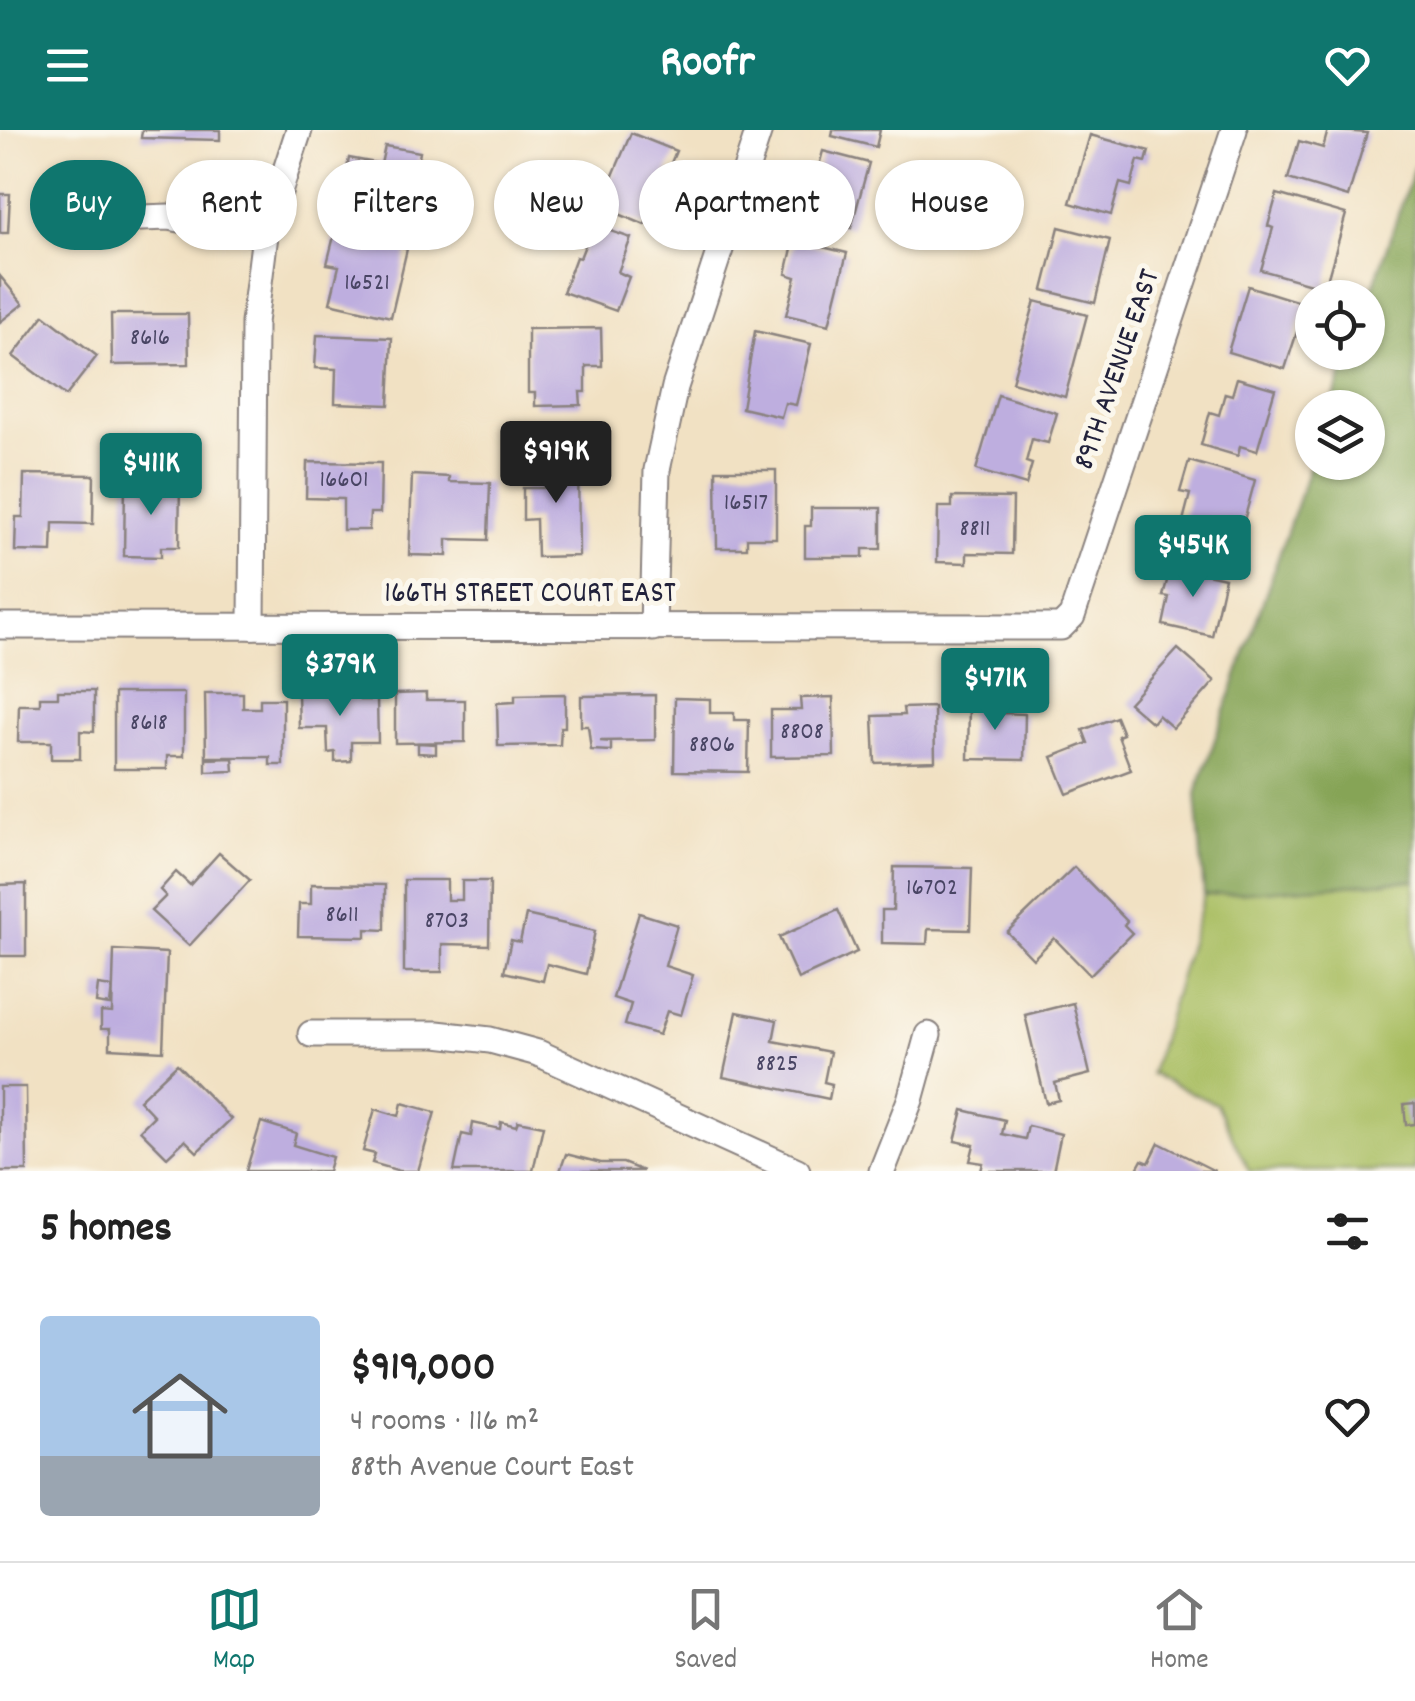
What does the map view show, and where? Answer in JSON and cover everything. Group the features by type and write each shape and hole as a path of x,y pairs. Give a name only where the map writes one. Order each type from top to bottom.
{"street":[{"path":"289,160 298,130"},
{"path":"653,628 657,470 675,387 758,130"},
{"name":"89TH AVENUE EAST","path":"1060,627 1072,616 1234,130"},
{"path":"252,626 254,323 264,250"},
{"name":"166TH STREET COURT EAST","path":"0,626 1060,627"},
{"path":"311,1034 437,1034 490,1040 538,1052 796,1171"},
{"path":"882,1171 910,1100 928,1035"}],"green space":[{"path":"1415,165 1415,880 1204,895 1196,794 1305,480 1385,480 1385,390 1337,390 1344,370 1385,370 1385,280 1376,280"},
{"path":"1415,880 1415,1171 1249,1171 1216,1104 1151,1074 1204,895"}],"building":[{"path":"142,130 220,130 220,140 141,138"},
{"path":"833,130 880,130 876,147 832,136"},
{"path":"1328,130 1367,133 1348,197 1288,179 1299,141 1323,148"},
{"path":"631,133 676,151 672,160 639,160 639,222 619,214 619,161"},
{"path":"1090,135 1149,151 1146,162 1138,160 1131,186 1120,183 1111,215 1070,203"},
{"path":"385,146 420,152 419,160 382,160"},
{"path":"823,151 869,163 855,214 855,160 821,160"},
{"path":"0,194 10,194 8,233 0,233"},
{"path":"1277,194 1346,214 1327,280 1297,280 1261,270 1273,228 1268,226"},
{"path":"1059,227 1110,240 1095,303 1043,290"},
{"path":"619,234 631,238 618,272 629,277 616,311 563,292 576,257 580,258 583,250 619,250"},
{"path":"330,250 407,250 391,317 330,303 339,266 327,264"},
{"path":"792,250 847,253 829,325 786,315 796,277 786,274"},
{"path":"0,276 23,304 0,322"},
{"path":"1248,286 1295,301 1295,338 1285,369 1228,352"},
{"path":"1035,301 1087,315 1065,397 1012,382"},
{"path":"111,314 188,314 189,364 112,365"},
{"path":"44,315 97,356 66,396 13,356"},
{"path":"601,328 602,366 586,366 586,392 580,392 581,405 535,406 535,393 528,393 528,329"},
{"path":"755,331 811,344 796,405 785,403 781,417 742,408"},
{"path":"317,335 392,338 389,405 335,403 336,369 315,368"},
{"path":"1237,378 1275,389 1257,451 1240,446 1238,456 1201,445 1210,412 1219,415 1225,393 1232,395"},
{"path":"998,395 1057,413 1048,443 1032,439 1026,462 1032,464 1026,485 976,470"},
{"path":"578,451 579,556 537,557 536,519 523,520 523,488 544,488 544,452"},
{"path":"1189,461 1255,480 1236,550 1191,537 1194,525 1183,521 1190,494 1180,492"},
{"path":"307,462 381,463 380,513 370,513 369,530 343,530 343,499 306,498"},
{"path":"716,470 776,470 776,538 747,538 747,548 717,548"},
{"path":"24,474 94,475 93,524 53,523 52,552 15,551 16,517 23,517"},
{"path":"412,475 449,477 449,482 490,483 488,540 447,539 447,556 409,555"},
{"path":"125,481 180,482 179,547 161,547 161,557 124,556"},
{"path":"952,497 1013,498 1012,554 967,553 967,563 937,562 938,507 952,507"},
{"path":"811,508 881,508 881,549 863,549 863,557 805,557 805,526 811,526"},
{"path":"1171,566 1225,578 1212,636 1163,625 1169,597 1163,596"},
{"path":"1178,649 1215,681 1173,728 1158,715 1152,723 1129,703"},
{"path":"58,691 94,691 94,732 80,731 80,759 51,759 51,742 18,742 19,705 40,705 40,697 58,697"},
{"path":"360,691 360,700 377,700 378,742 351,742 351,761 335,762 335,752 328,753 327,728 299,728 298,693"},
{"path":"114,693 184,693 184,756 167,756 167,769 114,769"},
{"path":"205,693 243,693 243,708 260,708 260,699 283,699 283,765 270,765 270,757 206,757"},
{"path":"426,693 426,700 465,700 465,742 395,743 395,694"},
{"path":"565,694 565,727 561,727 560,745 498,746 497,703 515,702 515,695"},
{"path":"655,695 655,740 600,741 611,742 611,751 591,750 588,726 581,726 581,696"},
{"path":"833,697 834,756 771,757 771,710 801,710 800,698"},
{"path":"675,698 710,699 710,713 734,713 734,720 749,720 748,772 674,771"},
{"path":"969,703 1001,704 1001,713 1025,714 1024,760 968,759"},
{"path":"934,707 935,761 875,763 873,716 904,715 903,708"},
{"path":"1116,717 1123,734 1118,736 1131,770 1067,794 1052,757 1088,743 1083,730"},
{"path":"418,743 436,744 436,754 418,753"},
{"path":"233,758 234,771 206,772 206,759"},
{"path":"219,853 250,880 189,946 151,911 166,896 160,890 176,872 190,885"},
{"path":"894,867 972,868 970,930 928,929 927,944 882,943 882,910 893,910"},
{"path":"1074,867 1127,921 1124,925 1132,933 1090,975 1054,938 1033,959 1007,932"},
{"path":"404,880 447,880 447,900 462,900 462,881 490,881 489,945 442,944 442,972 404,972"},
{"path":"26,884 26,956 0,956 0,885"},
{"path":"311,884 385,885 385,930 366,929 366,937 298,936 299,904 311,904"},
{"path":"838,910 857,952 798,979 779,937"},
{"path":"639,913 677,925 665,966 693,975 681,1015 667,1011 659,1035 625,1025 631,1004 613,998"},
{"path":"526,915 595,931 586,974 547,964 543,981 504,972 511,940 520,942"},
{"path":"114,950 167,953 163,1051 110,1048 110,1029 101,1029 101,1012 112,1013"},
{"path":"98,985 112,987 110,1005 96,1003"},
{"path":"1073,1003 1090,1074 1055,1083 1059,1100 1046,1103 1025,1015"},
{"path":"737,1012 777,1020 773,1041 830,1052 824,1082 832,1084 829,1099 723,1077"},
{"path":"177,1064 231,1119 197,1152 185,1140 167,1157 140,1130 154,1116 139,1100"},
{"path":"0,1087 26,1087 27,1171 0,1171"},
{"path":"402,1103 435,1112 418,1171 400,1171 372,1163 375,1154 363,1151 375,1109 399,1116"},
{"path":"1415,1103 1415,1124 1406,1125 1404,1104"},
{"path":"963,1110 1005,1120 1002,1134 1025,1139 1028,1126 1061,1134 1053,1171 981,1171 983,1163 970,1161 974,1145 955,1141"},
{"path":"518,1121 543,1126 533,1171 454,1171 462,1134 471,1136 473,1123 500,1129 501,1122 516,1126"},
{"path":"261,1122 296,1133 293,1145 332,1157 328,1171 246,1171"},
{"path":"1159,1143 1215,1171 1136,1171 1142,1160 1149,1163"},
{"path":"566,1154 601,1163 623,1163 643,1171 560,1171"}]}
